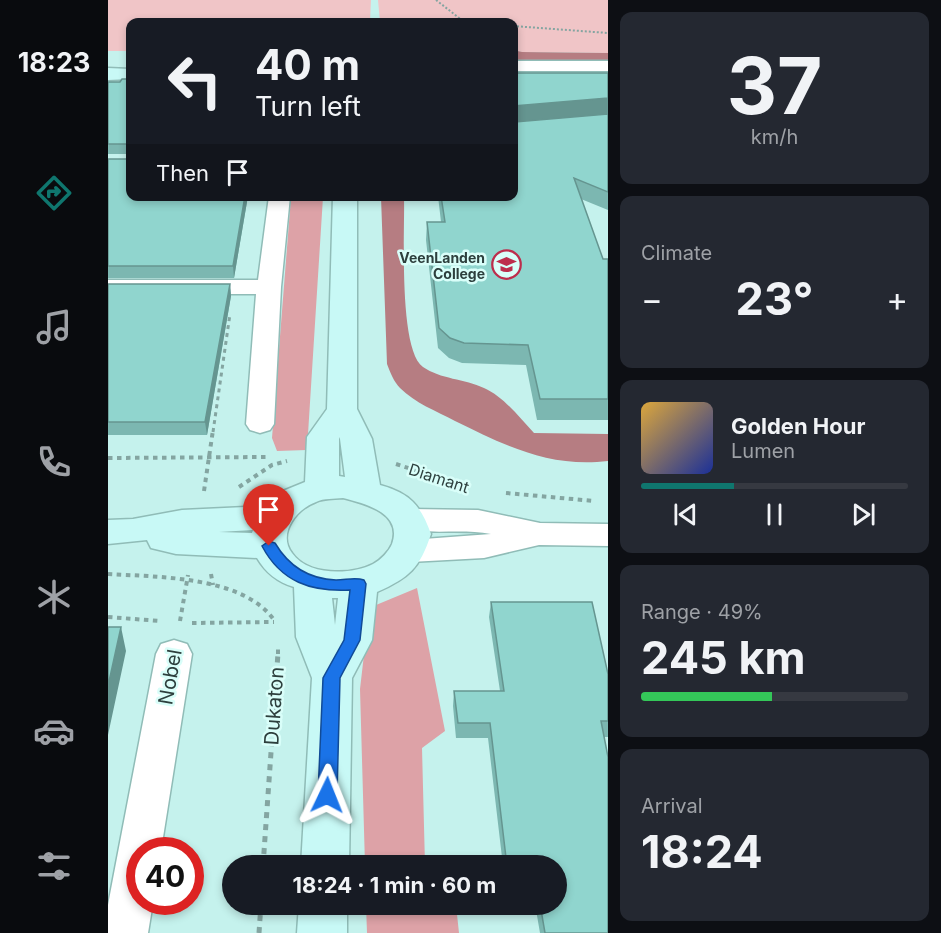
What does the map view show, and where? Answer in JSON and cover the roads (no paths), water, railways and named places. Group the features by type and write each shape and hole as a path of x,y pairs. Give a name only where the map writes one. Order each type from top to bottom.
{"street":[{"path":"518,66 608,66"},
{"path":"108,74 126,74"},
{"path":"260,424 269,286 279,201"},
{"path":"342,409 323,437 322,473 294,499 272,531 277,561 292,573 312,581 334,585 359,584 381,577 399,566 410,535 400,507 384,496 362,473 356,439 342,409 345,201"},
{"path":"108,287 269,286"},
{"path":"322,473 343,487 362,473"},
{"path":"120,532 176,542 196,532 272,531"},
{"path":"410,535 484,547 540,534 608,535"},
{"path":"312,581 316,637 332,678 325,855"},
{"path":"332,678 352,640 359,584"},
{"name":"Nobel","path":"142,837 177,638"},
{"name":"Nobel","path":"125,933 128,915"},
{"path":"322,933 323,915"}],"place":[{"name":"VeenLanden College","path":"506,265"}]}
